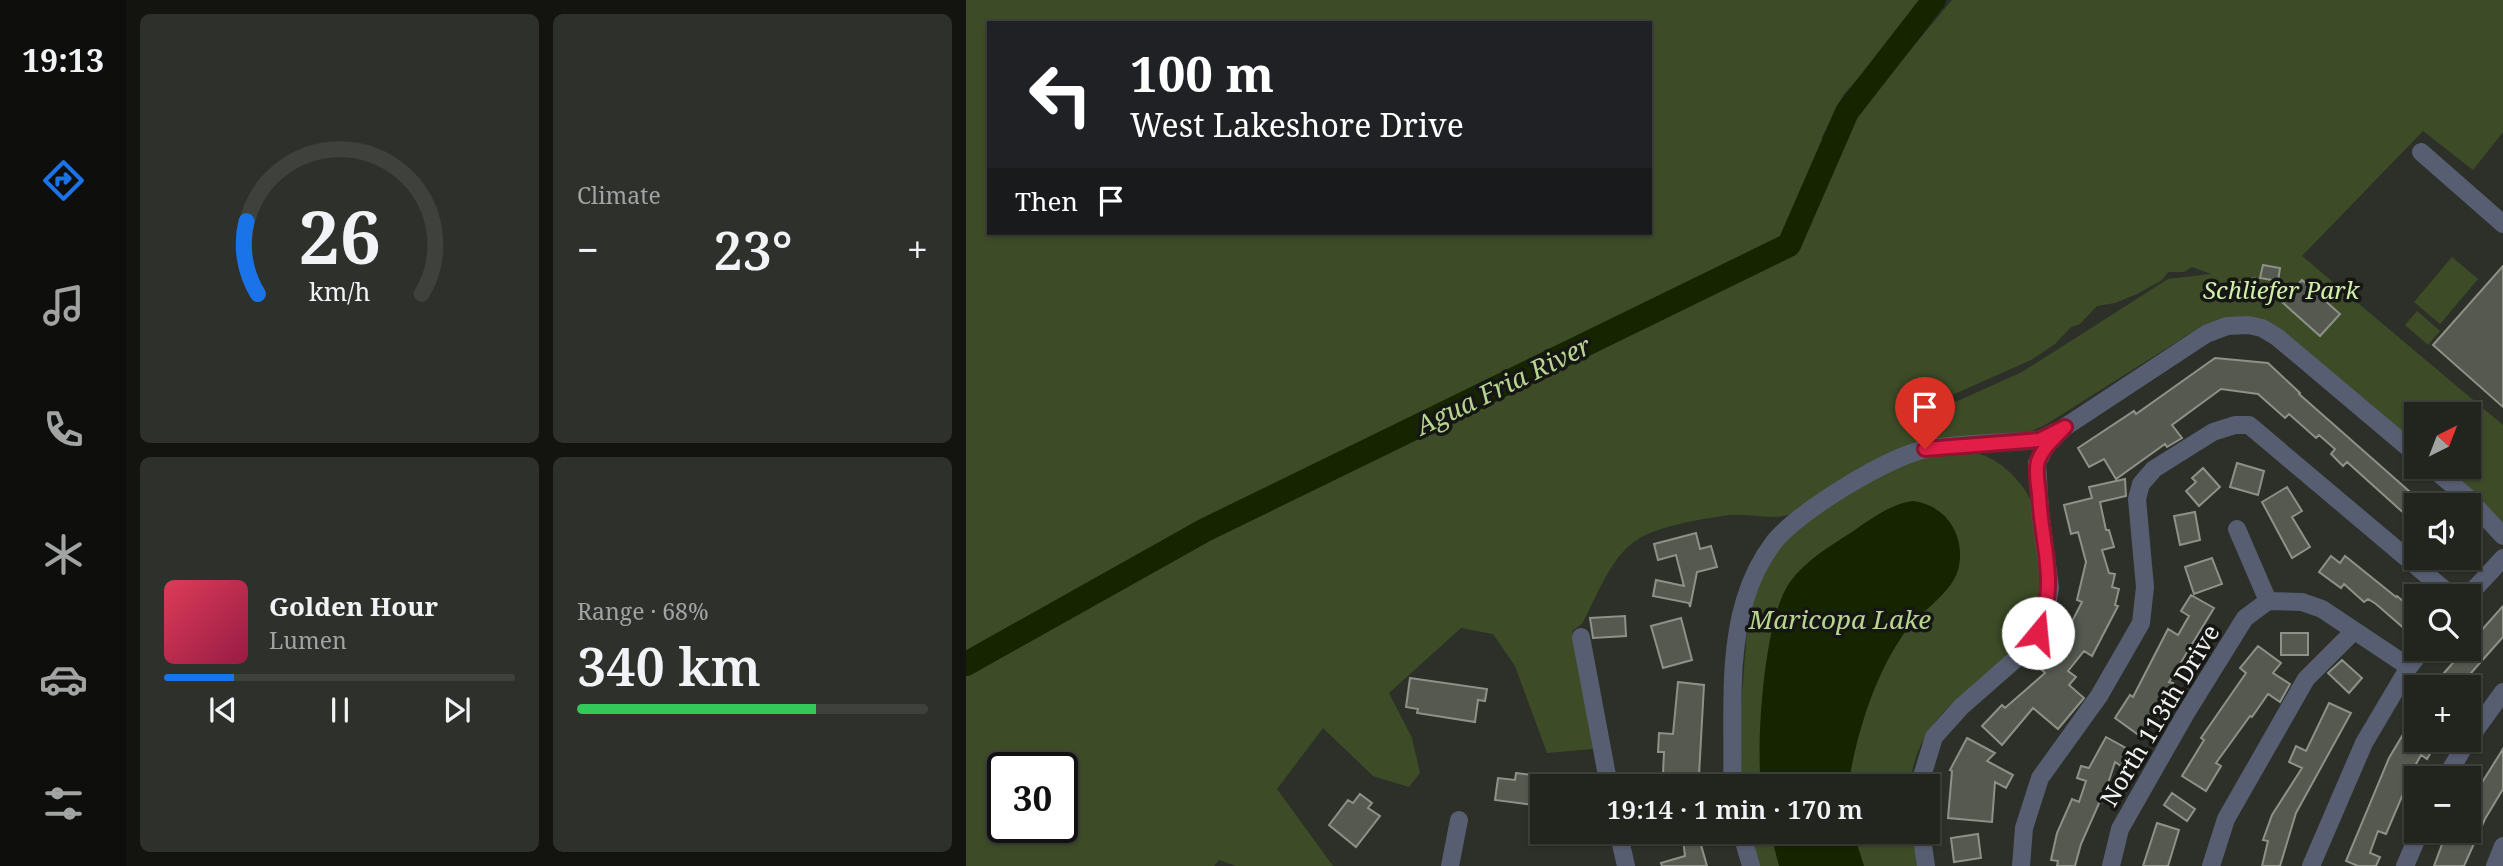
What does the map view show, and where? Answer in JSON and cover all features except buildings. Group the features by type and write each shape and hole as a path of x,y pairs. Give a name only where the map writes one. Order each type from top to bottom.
{"street":[{"path":"2421,152 2503,224"},
{"path":"1732,774 1735,659 1744,601 1755,575 1774,542 1793,523 1869,472 1925,449 2039,440 2065,427 2188,344 2216,329 2235,325 2262,328 2277,337 2404,444"},
{"path":"2021,866 2024,828 2040,778 2099,696 2141,623 2145,587 2137,499 2141,484 2154,468 2213,432 2235,425 2249,425 2438,584"},
{"path":"1923,774 1934,737 1961,707 2027,649 2045,616 2050,588 2037,463 2046,446 2065,427"},
{"path":"2446,480 2503,536"},
{"path":"2237,529 2269,601 2302,602 2322,609 2409,667"},
{"path":"2479,584 2503,558"},
{"name":"North 113th Drive","path":"2111,866 2120,829 2186,713 2245,618 2269,601"},
{"path":"2211,866 2226,819 2306,679 2354,631"},
{"path":"1581,637 1607,774"},
{"path":"2311,866 2364,743 2414,661"},
{"path":"2481,722 2503,692"},
{"path":"1450,866 1459,820"},
{"path":"2405,866 2415,843"},
{"path":"1621,844 1626,866"},
{"path":"1745,844 1751,866"},
{"path":"1922,844 1926,866"},
{"path":"2495,866 2503,846"}],"green space":[{"name":"Schliefer Park","path":"966,0 1930,0 1843,95 1821,139 1842,132 1952,0 2503,0 2503,132 2473,170 2423,131 2302,256 2476,402 2404,402 2404,433 2281,329 2202,326 2032,431 1903,447 1859,468 1789,515 1718,517 1677,524 1639,538 1615,562 1582,624 1572,631 1593,749 1547,753 1515,666 1493,634 1461,628 1389,693 1412,738 1420,773 1409,787 1373,776 1323,728 1277,789 1333,866 1236,866 1219,860 1214,866 966,866","holes":["2192,267 2211,274 2168,279 2022,372 1951,404 1952,395 2031,360 2055,344 2097,306 2115,303 2137,294 2162,280 2168,272 2184,272"]},
{"path":"2452,257 2478,279 2440,324 2414,302"},
{"path":"2417,311 2440,331 2428,345 2405,325"},
{"path":"2482,407 2503,425 2503,523 2481,502 2481,493 2471,493 2458,480 2482,480"},
{"path":"1974,453 1989,458 2012,474 2028,495 2032,506 2041,577 2039,602 2030,626 1998,665 1943,713 1916,756 1912,774 1740,774 1739,735 1748,616 1757,585 1771,557 1815,515 1855,488 1895,467 1942,455"},
{"path":"1751,844 1916,844 1919,866 1758,866"}],"water":[{"name":"Maricopa Lake","path":"1913,501 1925,504 1935,508 1951,523 1959,543 1956,576 1944,593 1911,624 1884,667 1868,706 1850,774 1760,774 1764,681 1768,651 1781,599 1790,582 1803,567 1874,517 1896,505"},
{"path":"1773,844 1857,844 1864,866 1779,866"}],"waterway":[{"name":"Agua Fria River","path":"966,664 1205,530 1789,245 1847,112 1934,0"}],"route":[{"path":"1925,449 2039,440 2065,427 2046,446 2037,463 2050,588 2045,616 2038,633"}]}
